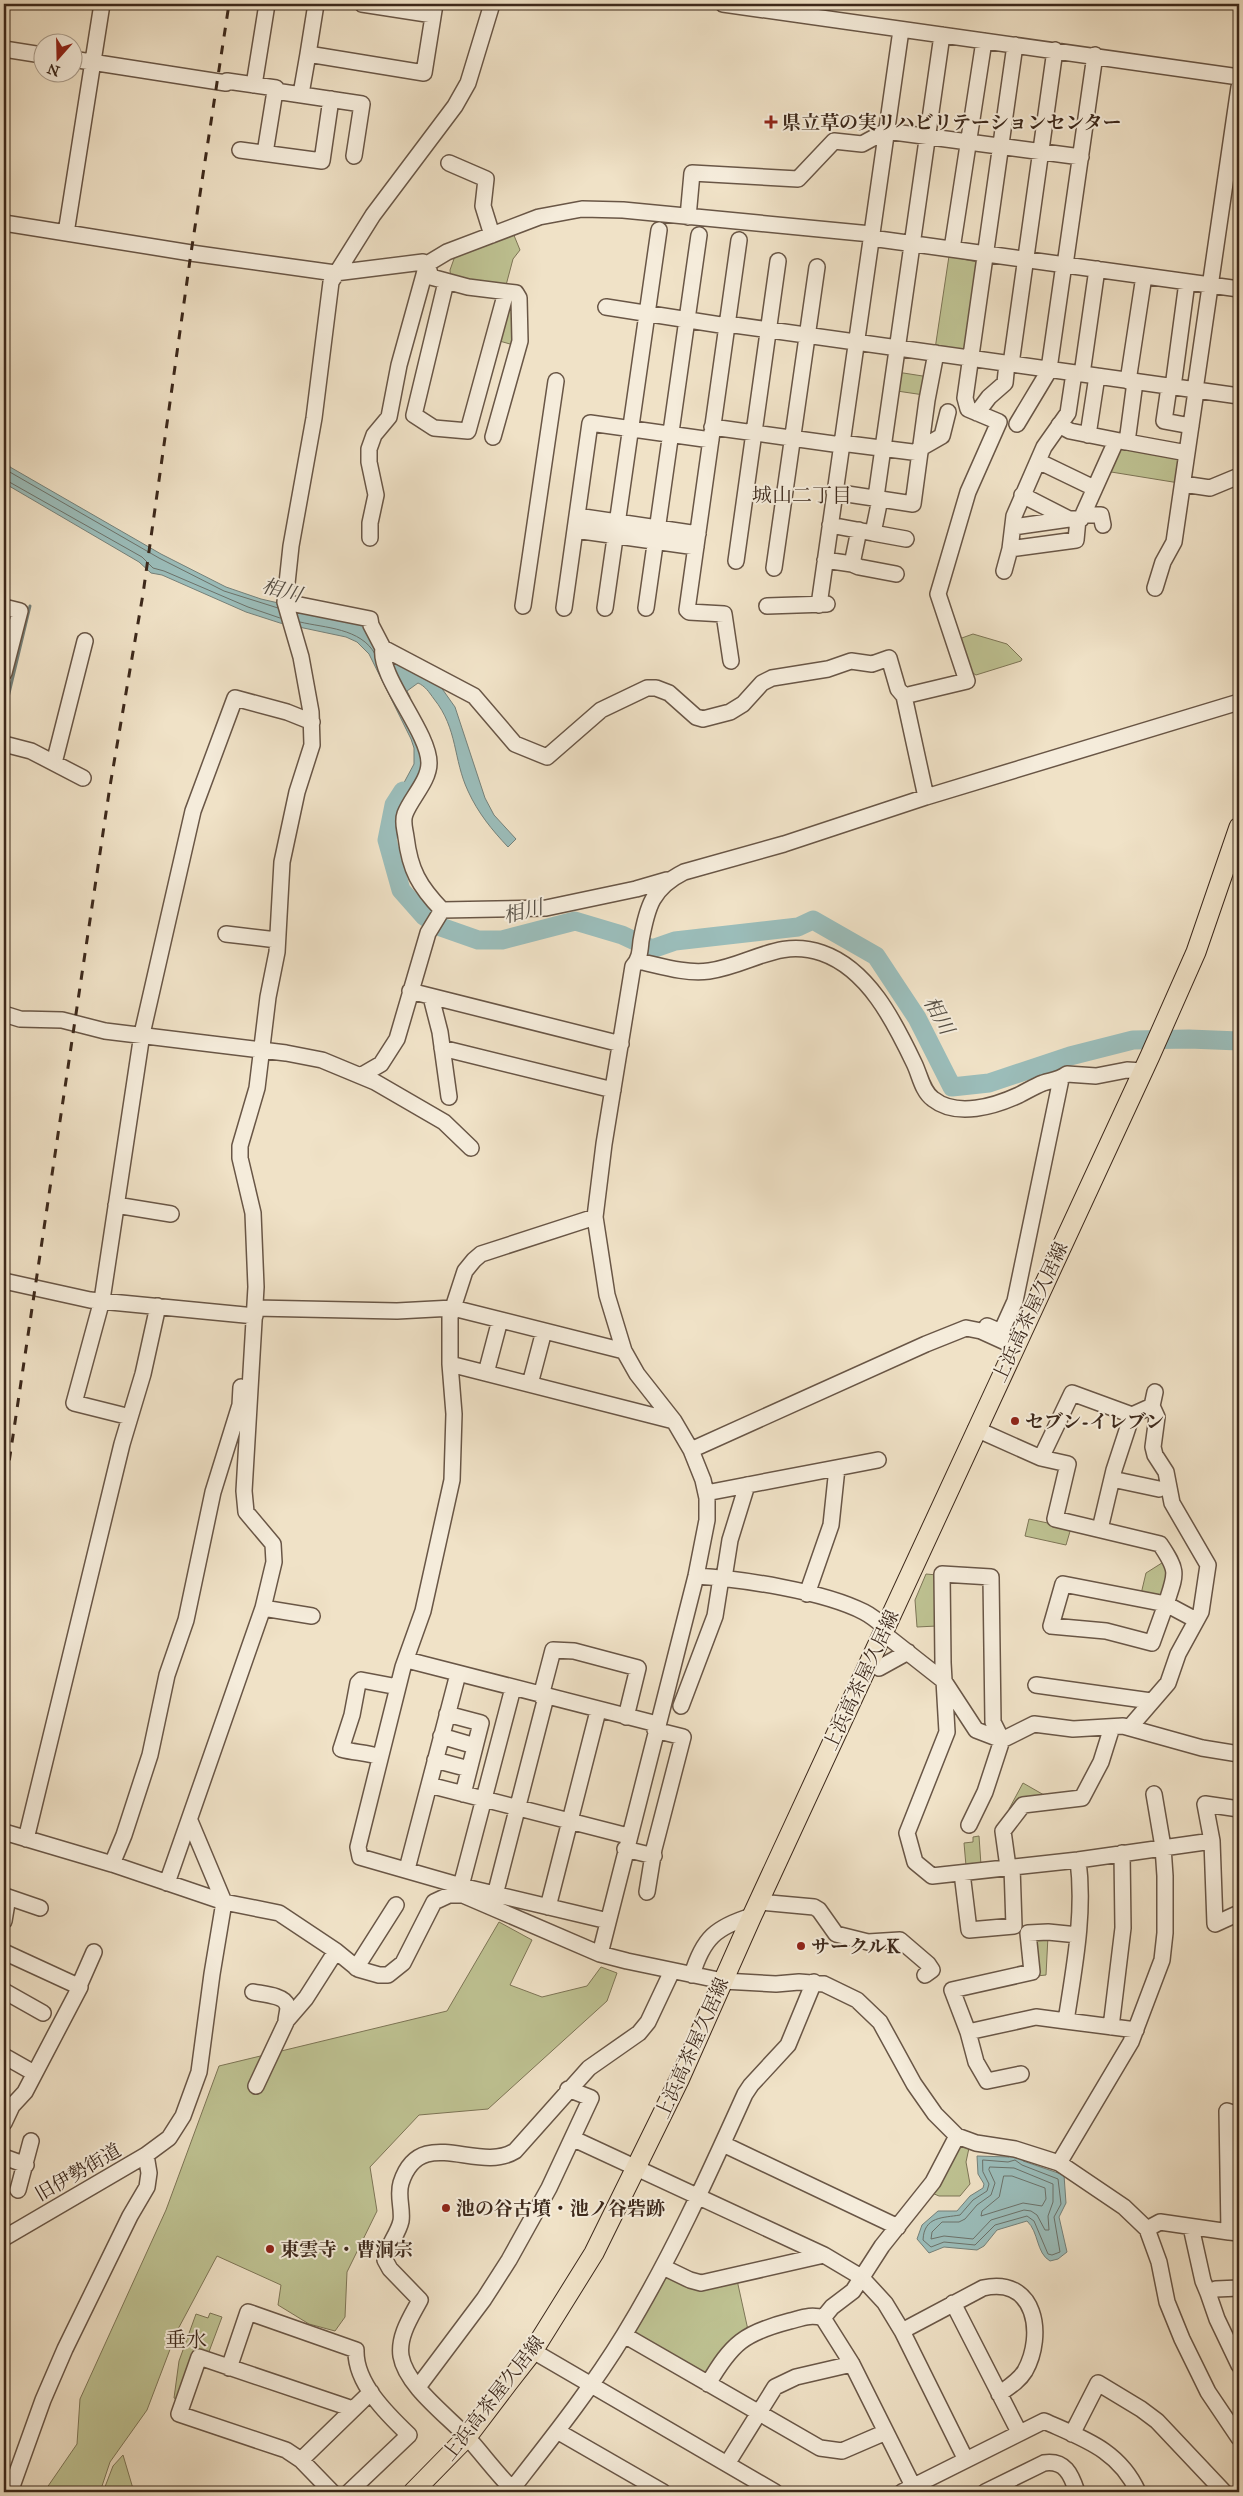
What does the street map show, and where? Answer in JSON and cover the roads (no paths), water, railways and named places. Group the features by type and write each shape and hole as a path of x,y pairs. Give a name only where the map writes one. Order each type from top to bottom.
{"main road":[{"name":"上浜高茶屋久居線","path":"413,2492 467,2437 533,2351 594,2253 637,2167 680,2078 722,1980 885,1630 1014,1346 1147,1063 1214,906 1239,827"}],"street":[{"path":"66,232 102,4"},
{"path":"254,85 267,4"},
{"path":"301,94 316,4"},
{"path":"308,54 424,73 434,9 362,4"},
{"path":"167,1883 263,1608 274,1562 273,1544 246,1512 244,1491 253,1213 240,1158 240,1146 244,1125 257,1088 277,940 282,862 297,792 312,745 312,722 301,658 286,602 292,546 314,418 331,282 373,215 426,154 468,83 492,4"},
{"path":"723,4 772,7 901,30 1095,55 1239,77"},
{"path":"767,606 823,605 825,560 834,492 901,30"},
{"path":"852,564 878,498 942,35"},
{"path":"952,249 984,41"},
{"path":"904,696 967,681 938,594 968,492 999,422 973,411 965,398 1015,45"},
{"path":"4,49 32,53"},
{"path":"927,400 942,403 948,412 962,413 973,411 1005,383 1055,50"},
{"path":"1017,424 1050,369 1095,55"},
{"path":"82,60 226,83 227,81 276,88 266,153"},
{"path":"1155,588 1163,562 1174,542 1237,116 1239,87"},
{"path":"275,91 362,104 354,156"},
{"path":"240,150 322,162 331,100"},
{"path":"688,217 692,173 798,179 834,141 862,144 886,131 1081,157"},
{"path":"449,162 486,179 484,206 492,235"},
{"path":"370,538 370,523 376,495 369,462 370,449 374,435 389,417 399,365 427,264 447,252 539,217 582,208 623,210 871,236 913,244 1239,289"},
{"path":"4,223 335,273 423,262 427,264"},
{"path":"605,608 659,230"},
{"path":"646,608 700,234"},
{"path":"731,661 724,614 689,612 687,610 739,240"},
{"path":"736,561 778,261"},
{"path":"427,264 431,276 446,282 516,293 519,298 521,336 493,437"},
{"path":"774,568 817,267"},
{"path":"1004,570 1022,495 1038,461 1059,424 1068,413 1078,374 1096,269"},
{"path":"1010,549 1076,540 1076,518 1121,441 1132,381 1144,276"},
{"path":"446,282 414,415 434,428 468,430 506,292"},
{"path":"1187,282 1164,421 1191,426"},
{"path":"606,307 687,320 807,335 1239,396"},
{"path":"834,492 914,504 927,400 936,353"},
{"path":"1088,435 1097,376"},
{"path":"523,606 556,381"},
{"path":"564,608 590,423 671,434 754,433 884,449 920,451 942,436 948,412"},
{"path":"1059,424 1070,431 1188,453"},
{"path":"1038,461 1094,488"},
{"path":"1183,484 1210,488 1239,474 1239,468"},
{"path":"1022,495 1076,518"},
{"path":"1013,527 1101,515 1103,525"},
{"path":"576,523 697,540"},
{"path":"830,525 906,539"},
{"path":"825,560 896,574"},
{"path":"286,602 370,620 383,648 474,696 515,744 547,757 601,710 647,688 656,688 669,693 696,717 703,719 736,708 762,683 772,678 828,669 851,661 872,664 890,658 898,689 904,696 926,797"},
{"path":"4,607 20,611 4,673"},
{"path":"54,763 85,641"},
{"path":"383,648 382,655 426,749 429,763 421,785 404,816 411,865 422,889 442,910 561,906 673,878"},
{"path":"130,1418 74,1403 102,1300 142,1034 193,811 235,698 286,712 312,722"},
{"path":"600,1954 656,1727 696,1576 707,1520 706,1493 691,1450 674,1421 637,1374 624,1351 606,1295 595,1217 633,966 638,958 651,900 673,878 684,872 784,844 926,797 1239,702"},
{"path":"4,744 31,750 84,778"},
{"path":"362,1075 372,1071 387,1056 396,1039 428,933 442,910"},
{"path":"226,934 277,940"},
{"path":"638,958 682,971 698,972 722,969 789,947 805,948 833,958 860,976 877,998 911,1057 929,1095 940,1104 952,1108 992,1105 1009,1100 1043,1083 1061,1079 1067,1074 1096,1076 1127,1070 1147,1063"},
{"path":"410,991 621,1044"},
{"path":"431,997 442,1048 449,1097"},
{"path":"4,1014 20,1019 62,1020 105,1032 142,1034 322,1060 362,1075 444,1122 471,1148"},
{"path":"442,1048 613,1090"},
{"path":"966,1328 968,1321 976,1322 1001,1332 1015,1301 1061,1079"},
{"path":"116,1205 171,1214"},
{"path":"595,1217 481,1254 465,1271 448,1331 454,1421 452,1480 423,1611 398,1687 360,1836 358,1847 360,1857 407,1869 462,1891 600,1954 672,1971 722,1980 776,1984 814,1982 824,1984 857,2000 880,2022 924,2099 940,2120 957,2136 976,2144 1015,2149 1059,2163 1124,2207 1147,2229 1161,2270 1167,2302 1182,2339 1208,2392 1239,2438"},
{"path":"4,1281 90,1300 251,1313 453,1308 624,1351"},
{"path":"26,1839 130,1418 143,1374 158,1306"},
{"path":"112,1864 150,1755 167,1675 186,1620 213,1492 240,1405 251,1313"},
{"path":"486,1373 500,1320"},
{"path":"691,1450 966,1328 981,1331 1014,1346"},
{"path":"530,1384 544,1331"},
{"path":"450,1364 674,1421"},
{"path":"1041,1458 1072,1392 1132,1415"},
{"path":"1100,1529 1112,1479 1132,1415 1153,1399 1157,1417 1153,1447 1155,1455 1166,1472 1172,1502 1208,1561 1202,1606 1178,1654 1168,1683 1151,1700 1130,1727"},
{"path":"976,1429 1041,1458 1068,1464 1055,1519 1160,1544 1174,1566 1173,1582 1166,1604 1152,1642 1106,1631 1051,1626 1063,1584 1166,1604 1196,1620"},
{"path":"706,1493 878,1460"},
{"path":"807,1594 831,1525 837,1468"},
{"path":"1112,1479 1159,1490"},
{"path":"681,1706 715,1616 730,1540 747,1485"},
{"path":"969,1825 985,1792 1002,1740 994,1722 991,1577 942,1574 947,1732 907,1833 915,1862 932,1876 1078,1860 1212,1841"},
{"path":"696,1576 722,1578 807,1594 857,1608 944,1682 976,1730 1002,1740 1034,1724 1073,1729 1130,1727 1202,1748 1239,1754"},
{"path":"263,1608 312,1616"},
{"path":"495,1895 553,1650 574,1651 638,1668 626,1717"},
{"path":"880,1668 908,1652"},
{"path":"407,1660 543,1697 626,1717 684,1735 647,1892"},
{"path":"407,1869 458,1674"},
{"path":"380,1757 364,1751 357,1754 341,1748 352,1715 358,1682 361,1680 398,1687"},
{"path":"1036,1685 1151,1700"},
{"path":"462,1891 513,1688"},
{"path":"548,1907 598,1711"},
{"path":"447,1714 481,1723 463,1794"},
{"path":"962,1873 969,1930 1014,1926 1010,1867 1004,1831 1023,1805 1082,1798 1101,1762 1112,1727"},
{"path":"441,1736 475,1746"},
{"path":"435,1760 469,1769"},
{"path":"428,1785 570,1821 627,1842 654,1856"},
{"path":"1059,2163 1123,2058 1136,2030 1162,1960 1166,1903 1163,1847 1154,1794"},
{"path":"1239,1809 1205,1804 1212,1841 1216,1924 1239,1913"},
{"path":"190,1821 224,1902"},
{"path":"4,1832 112,1864 224,1902 279,1913 336,1950 356,1968 379,1975 388,1975 396,1970 408,1956 434,1902 449,1894 462,1891 495,1895 608,1921"},
{"path":"1110,2027 1123,1928 1122,1853"},
{"path":"1066,2021 1078,1935 1081,1889 1078,1860"},
{"path":"4,1921 8,1897 40,1908"},
{"name":"旧伊勢街道","path":"4,2238 146,2155 169,2138 176,2129 183,2116 199,2072 224,1902"},
{"path":"356,1968 396,1905"},
{"path":"692,1975 701,1948 710,1937 731,1922 755,1909 814,1907 819,1910 836,1934 868,1942 900,1940 928,1964 932,1970 925,1975"},
{"path":"1021,2074 987,2081 976,2062 968,2032 952,1990 1032,1972 1028,1933 1048,1932 1078,1935"},
{"path":"256,2086 286,2023 306,1998 336,1950"},
{"path":"4,1952 79,1986"},
{"path":"4,2123 34,2073 79,1986 94,1952"},
{"path":"672,1971 648,2022 640,2033 600,2059 568,2089 523,2143 508,2155 492,2159 440,2151 418,2160 404,2176 400,2189 400,2224 385,2260 390,2269 420,2300 403,2333 401,2348 404,2368 418,2387 467,2437 514,2491 592,2384 624,2335 663,2267 699,2196 751,2085 788,2045 814,1982"},
{"path":"4,1991 44,2013"},
{"path":"253,1992 279,1998 285,2002 288,2007 286,2023"},
{"path":"968,2032 1036,2017 1136,2030"},
{"path":"4,2056 34,2073"},
{"path":"418,2387 484,2299 531,2223 574,2139 592,2098 568,2089"},
{"path":"1147,2229 1160,2222 1234,2232 1234,2168 1227,2111 1239,2115"},
{"path":"824,2318 832,2307 853,2291 861,2277 898,2227 934,2182 957,2136"},
{"path":"574,2139 824,2255 861,2277 885,2303 902,2331 966,2460"},
{"path":"18,2190 31,2141"},
{"path":"723,2144 898,2227"},
{"path":"10,2492 43,2400 65,2349 130,2216 147,2187 149,2173 146,2155"},
{"path":"4,2157 26,2164"},
{"path":"1191,2227 1203,2281 1217,2319 1235,2347 1239,2365"},
{"path":"663,2267 690,2280 701,2282 824,2255"},
{"path":"902,2331 983,2288 998,2286 1016,2292 1029,2304 1032,2311 1035,2332 1032,2353 1021,2376 1000,2394"},
{"path":"1208,2293 1216,2289 1239,2288"},
{"path":"953,2303 1019,2432"},
{"path":"229,2368 248,2312 356,2350 358,2369 371,2392 392,2419 409,2434 350,2492"},
{"path":"708,2384 727,2354 755,2332 813,2315 824,2318 852,2364 886,2432 908,2489 1044,2421 1109,2453 1128,2472 1138,2492"},
{"path":"624,2335 813,2445 827,2450 851,2449 886,2432"},
{"path":"533,2351 775,2492"},
{"path":"332,2492 301,2460 286,2450 179,2414 199,2357 353,2409"},
{"path":"727,2464 771,2391 781,2383 796,2377 852,2364"},
{"path":"1072,2434 1098,2383 1157,2421 1217,2491"},
{"path":"301,2460 371,2392"},
{"path":"557,2431 663,2492"},
{"path":"985,2492 1016,2485 1044,2463 1057,2463 1068,2471 1077,2492"}],"water":[{"path":"4,444 10,467 161,554 226,587 261,599 366,623 438,683 455,707 485,798 494,815 516,839 508,847 476,807 463,779 451,733 442,710 425,688 418,683 407,691 410,697 404,711 423,757 423,767 396,816 388,855 392,805 414,764 414,748 369,654 357,642 346,637 280,623 246,612 162,575 151,573 139,562 4,483"},
{"path":"1010,2153 1023,2157 1023,2161 1064,2175 1066,2203 1059,2217 1067,2252 1058,2259 1050,2261 1042,2253 1034,2231 1027,2221 997,2230 984,2246 977,2250 944,2247 929,2253 917,2239 922,2225 938,2211 957,2211 970,2196 983,2188 984,2184 978,2174 977,2156 1009,2157"}],"waterway":[{"name":"相川","path":"4,714 30,606"},
{"name":"相川","path":"403,791 394,805 387,840 401,890 424,916 441,927 478,940 502,940 575,921 622,935 652,949 675,941 798,927 813,920 876,956 917,1018 952,1087 989,1083 1070,1056 1133,1040 1189,1039 1239,1041"}],"railway":[{"path":"4,1496 110,786 143,594 191,253 229,4"}],"place":[{"name":"県立草の実リハビリテーションセンター","path":"771,122"},
{"name":"セブン-イレブン","path":"1015,1421"},
{"name":"サークルK","path":"801,1946"},
{"name":"池の谷古墳・池ノ谷砦跡","path":"446,2208"},
{"name":"東雲寺・曹洞宗","path":"270,2249"}],"district":[{"name":"城山二丁目","path":"802,495"},
{"name":"垂水","path":"186,2340"}]}
